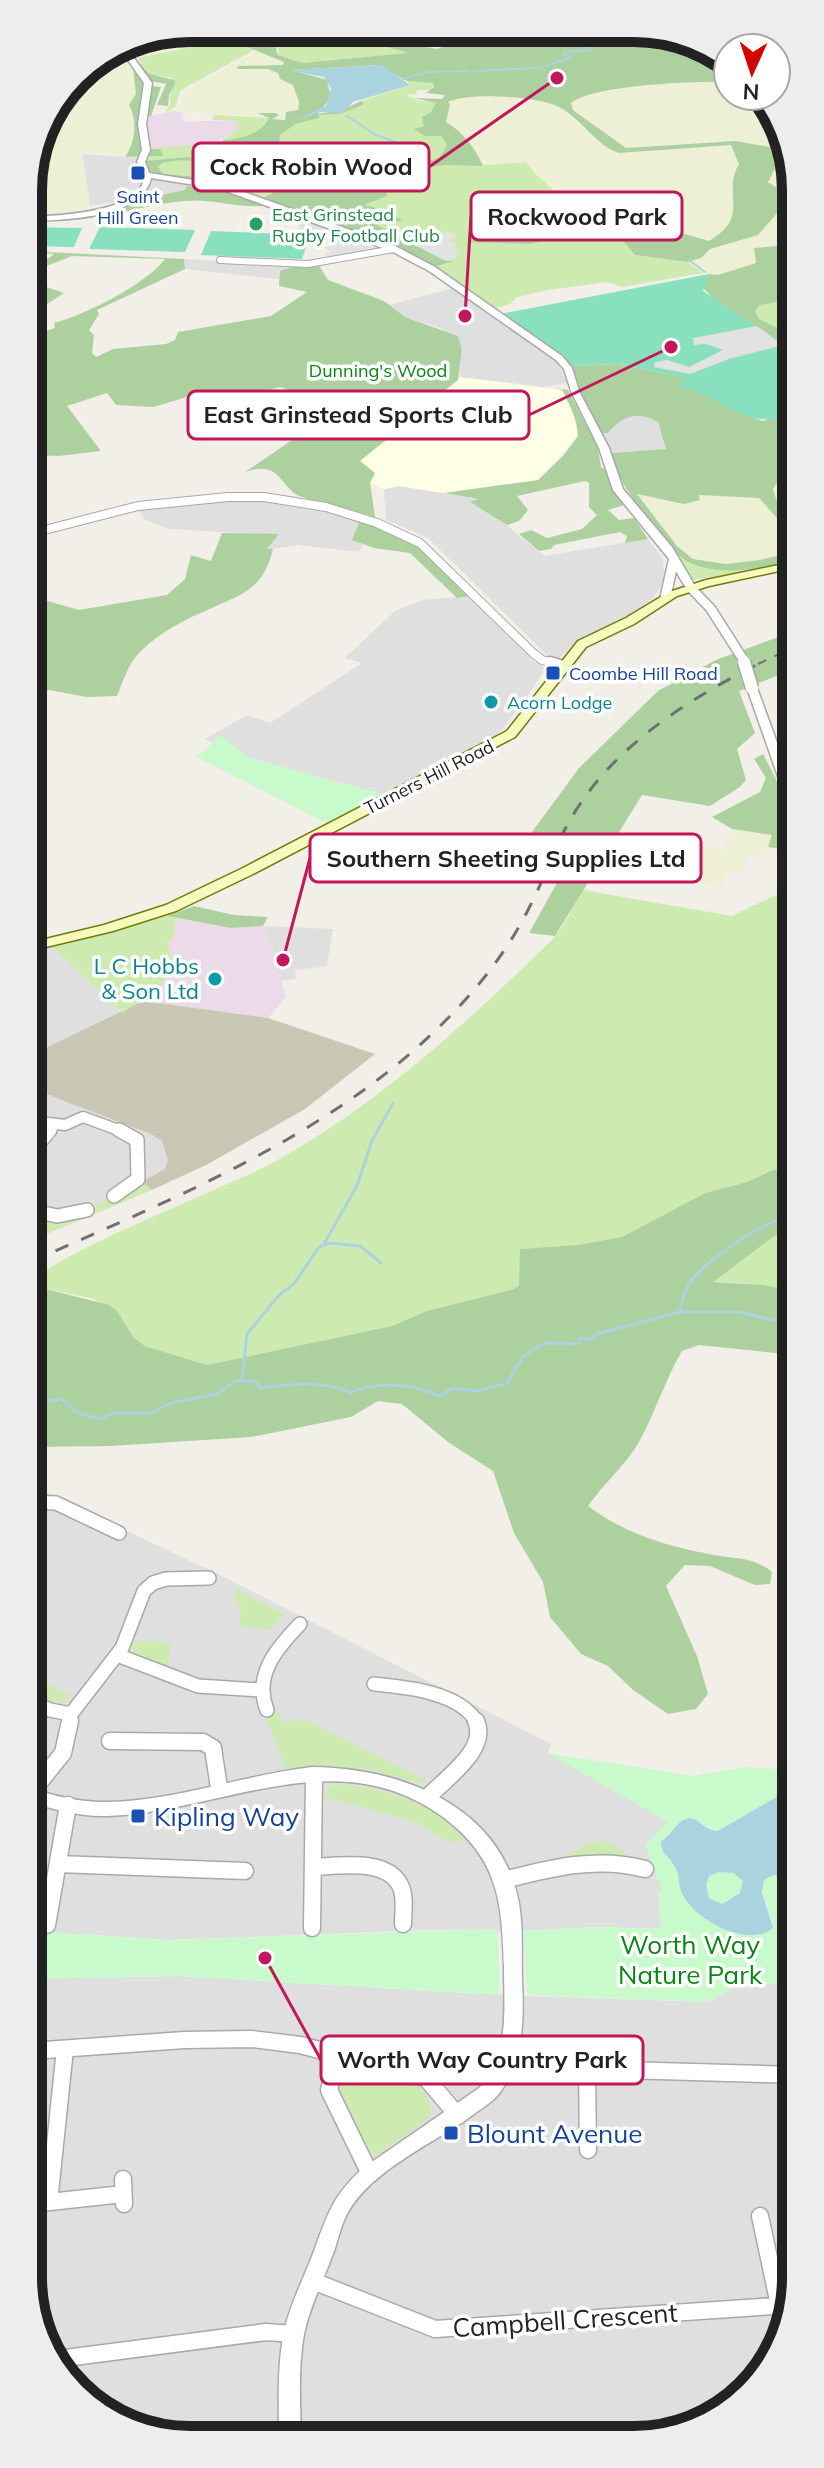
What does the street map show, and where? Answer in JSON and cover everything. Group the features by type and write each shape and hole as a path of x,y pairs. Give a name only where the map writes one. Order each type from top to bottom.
{"main road":[{"name":"Turners Hill Road","path":"42,944 171,908 480,751 511,734 582,644 691,588 782,567"}],"street":[{"path":"128,55 148,83 140,122 146,150 141,167 145,175 145,188"},
{"path":"145,175 210,185 242,194 394,249 432,269 559,358 568,368 575,391 604,448 618,490 674,559 691,588 711,609 743,659 782,772"},
{"path":"42,218 86,214 125,203 145,188 182,182"},
{"path":"220,260 308,264 394,249"},
{"path":"42,531 138,506 228,497 274,498 326,507 377,523 420,543 533,653 542,660 563,666"},
{"path":"665,599 674,559"},
{"path":"42,1123 65,1125 83,1117 130,1134 137,1140 138,1179 114,1196"},
{"path":"42,1140 54,1125"},
{"path":"42,1213 57,1216 87,1210"},
{"path":"42,1502 56,1503 97,1530 119,1533"},
{"path":"42,1779 63,1753 71,1714 117,1655 129,1634 141,1595 153,1583 182,1577 209,1578"},
{"path":"267,1710 261,1690 272,1657 300,1624"},
{"path":"117,1655 198,1686 261,1690"},
{"path":"374,1684 395,1679 465,1708 481,1729 477,1746 428,1797"},
{"path":"42,1706 71,1714"},
{"path":"110,1741 203,1742 213,1748 219,1788"},
{"path":"42,1797 68,1805 130,1807 219,1788 314,1776 357,1775 382,1780 428,1797 457,1818 475,1837 504,1880 511,1931 514,1992 513,2037 507,2059 492,2088 458,2116 369,2172 341,2206 294,2334 290,2426"},
{"path":"312,1928 320,1906 314,1867 314,1776"},
{"path":"44,1915 58,1864 68,1805"},
{"path":"58,1864 228,1863 245,1871"},
{"path":"504,1880 596,1863 629,1863 645,1869"},
{"path":"314,1867 371,1868 391,1875 402,1890 397,1916"},
{"path":"42,2050 184,2040 252,2039 337,2053 426,2078 458,2116"},
{"path":"49,2202 65,2049"},
{"path":"337,2053 329,2090 369,2172"},
{"path":"507,2059 529,2065 587,2069 782,2075"},
{"path":"587,2069 588,2150"},
{"path":"42,2203 123,2192"},
{"name":"Campbell Crescent","path":"760,2216 781,2294"},
{"name":"Campbell Crescent","path":"313,2281 435,2329 779,2305"},
{"path":"66,2358 266,2332 294,2334"}],"shaded area":[{"path":"208,42 138,58 133,53 152,47"},
{"path":"401,42 460,42 437,49"},
{"path":"257,51 284,62 278,73 280,79 293,84 297,91 298,110 286,120 174,111 181,104 185,91"},
{"path":"124,58 133,68 136,81 134,144 126,155 82,153 90,206 62,213 42,214 42,180 53,133 85,85"},
{"path":"712,82 712,112 759,112 776,151 717,141 626,148 573,110 571,103 577,98 607,91"},
{"path":"461,95 499,96 560,107 619,153 731,145 739,164 731,185 736,202 734,216 718,236 709,241 654,225 577,212 536,177 526,162 483,166 463,135 446,122 450,105 447,102"},
{"path":"174,111 183,113 183,122 233,120 239,124 237,130 214,145 149,149 144,117"},
{"path":"82,154 138,158 136,166 142,176 188,184 185,191 90,206"},
{"path":"779,161 782,191 768,182"},
{"path":"782,195 782,237 777,241 782,246 754,249 756,263 718,275 703,273 688,262 701,258 710,249 722,245"},
{"path":"303,216 380,250 331,259 324,254 330,252 324,247 331,246 328,240 334,238 298,230"},
{"path":"406,228 417,233 425,231 433,235 449,232 457,236 449,241 457,245 454,247 458,252 457,258 446,261 389,232"},
{"path":"184,259 322,266 319,268 328,280 348,287 185,269"},
{"path":"454,288 555,358 568,383 543,387 459,377 462,349 441,328 405,317 389,305"},
{"path":"757,326 782,345 729,359 690,374 654,367 655,362 667,360 689,367 723,350 706,344 694,345 693,338"},
{"path":"459,377 562,390 576,417 578,436 538,480 482,499 399,486 384,489 370,483 372,476 369,468 360,461 398,430 414,427 427,404 455,384"},
{"path":"631,404 655,414 667,449 611,453 596,425"},
{"path":"782,475 782,506 776,499 773,489"},
{"path":"399,486 482,499 471,503 494,515 544,556 648,539 663,559 665,580 652,599 625,618 575,642 559,659 549,657 428,538 386,520 384,489"},
{"path":"637,494 664,501 714,494 742,499 759,498 782,524 782,555 760,560 725,564 693,559 677,546"},
{"path":"235,500 285,502 360,521 364,542 359,552 298,545 266,550 278,535 167,529 144,519 139,510"},
{"path":"469,596 534,662 547,668 502,730 467,754 385,795 249,758 205,739 247,715 270,723 362,663 345,658 395,611 423,600"},
{"path":"732,829 773,835 765,857 749,855 742,874 728,872 722,887 668,878 682,843 724,850"},
{"path":"176,918 231,928 263,926 275,957 290,956 292,962 277,965 286,997 268,1018 143,1001 168,979 167,942 173,940"},
{"path":"263,926 333,929 327,966 295,970 296,979 281,981 277,964 291,962 275,958"},
{"path":"52,947 122,1013 42,1050 42,950"},
{"path":"143,1001 268,1018 375,1054 305,1109 208,1164 152,1190 141,1182 165,1169 168,1160 162,1141 42,1093 42,1050"},
{"path":"42,1093 152,1134 163,1141 168,1160 165,1169 87,1210 42,1210"},
{"path":"42,1491 220,1575 551,1744 548,1753 669,1822 663,1891 658,1892 661,1929 431,1930 168,1940 42,1932"},
{"path":"179,1976 500,1995 708,2002 737,1986 754,1982 782,1985 782,2288 771,2335 745,2376 724,2395 691,2415 653,2425 190,2426 161,2423 125,2411 85,2383 73,2368 57,2343 45,2307 42,2288 42,1979"}],"green space":[{"path":"215,42 246,42 247,47 254,50 181,90 175,107 164,113 170,105 171,78 148,73 138,58"},
{"path":"246,42 289,42 278,44 278,55 302,63 407,53 361,42 401,42 437,49 455,42 634,42 672,47 712,65 712,82 671,83 601,92 571,103 573,110 626,148 735,141 776,148 779,161 768,182 782,191 782,207 758,235 710,249 701,258 688,262 635,255 617,234 579,226 548,240 529,244 469,242 473,222 518,215 555,216 577,212 654,225 709,241 722,232 733,214 734,175 739,164 731,145 619,153 603,144 559,107 536,100 486,96 448,102 446,122 468,141 483,166 446,165 400,170 395,167 425,163 440,157 447,145 441,136 425,136 414,129 424,126 422,117 431,112 436,103 413,98 442,99 445,95 426,93 434,87 433,83 407,81 378,65 292,70 327,80 331,97 318,114 344,109 361,101 365,104 341,114 319,115 319,118 296,124 280,135 276,150 264,155 248,154 246,146 222,142 249,135 265,124 269,118 257,113 276,113 279,115 272,119 285,120 286,112 298,110 299,102 293,85 280,79 278,73 268,69 237,69 238,66 283,65 284,62 247,47"},
{"path":"373,42 408,53 302,63 278,55 278,44"},
{"path":"132,53 148,73 176,81 169,95 168,106 157,105 166,84 151,81 152,86 161,87 151,116 144,117 149,149 160,149 163,156 125,157 134,132 134,118 129,105 136,94 133,68 124,58"},
{"path":"407,81 434,83 431,90 417,90 416,94 406,95 419,101 440,103 438,120 477,166 526,162 571,208 579,226 617,234 635,255 688,262 703,273 622,287 607,282 548,290 517,297 510,304 493,309 422,259 263,198 266,196 178,180 144,167 149,149 222,142 279,143 280,135 296,124 319,118 319,115 341,114 365,104 361,101 410,85"},
{"path":"214,115 269,118 255,132 223,140 237,130 239,124 233,120 212,120"},
{"path":"188,157 222,163 235,176 251,175 252,171 272,168 265,167 263,160 272,157 296,161 294,165 351,165 346,173 318,178 316,184 245,193 152,174 144,167 146,161","holes":["180,160 205,162 210,167 208,178 163,174 158,167 162,163"]},
{"path":"187,186 216,189 264,206 184,201 97,217 44,221 88,217 139,200 185,190"},
{"path":"346,186 387,190 387,196 363,205 403,220 377,226 393,231 390,232 446,261 454,261 434,267 382,241 263,198 277,191 310,187 327,190"},
{"path":"42,227 82,228 74,247 42,246"},
{"path":"100,227 195,230 185,252 89,249"},
{"path":"211,231 310,235 302,259 201,255"},
{"path":"782,246 782,301 760,305 755,311 759,319 782,330 782,344 719,304 703,288 709,274 718,275 756,263 754,248"},
{"name":"Dunning's Wood","path":"42,252 184,259 185,269 97,310 99,314 89,330 94,335 92,353 96,357 113,349 166,344 175,340 178,332 271,316 307,292 279,286 280,271 318,264 328,280 384,301 405,317 458,336 462,349 458,380 427,404 414,427 398,430 360,461 375,473 370,483 375,517 302,497 267,469 245,472 295,438 339,436 342,420 327,404 280,387 233,399 201,393 153,407 116,405 107,393 67,406 101,451 42,455 42,332 55,328 54,323 114,298 144,279 165,259 72,256 42,268 42,263 54,254"},
{"path":"709,274 703,291 782,344 782,418 747,416 676,385 686,378 619,364 571,366 500,314"},
{"path":"42,285 64,293 42,307"},
{"path":"782,301 782,332 759,319 755,311 760,305"},
{"path":"619,364 687,378 693,388 762,421 782,417 782,475 773,489 782,506 782,524 759,498 699,495 700,500 684,504 637,494 677,546 693,559 725,564 782,555 782,564 747,570 716,570 686,561 674,552 625,487 611,453 666,449 658,422 644,416 631,417 619,422 608,433 601,433 579,392 571,366"},
{"path":"555,388 568,390 598,448 601,467 607,471 624,505 608,510 619,520 634,518 648,539 625,543 627,536 620,532 554,545 551,549 539,551 519,534 531,530 547,538 582,529 597,515 589,507 589,483 585,481 517,496 528,510 519,521 507,525 470,502 479,499 444,493 538,480 578,436 568,401 562,390"},
{"path":"360,521 413,543 469,596 457,598 410,553 374,548 352,540"},
{"path":"222,533 279,534 267,549 273,549 269,563 256,583 238,596 186,620 154,640 132,662 117,696 87,697 49,690 42,694 42,600 79,610 167,595 185,579 191,555 211,561"},
{"path":"679,555 707,568 759,569 693,580 689,579"},
{"path":"782,635 782,674 739,691 755,733 737,749 746,780 710,806 642,795 555,936 529,933 571,858 532,832 579,768 658,691 716,660"},
{"path":"220,735 249,758 385,795 328,824 195,756"},
{"path":"763,754 776,779 782,802 782,849 768,847 772,835 732,829 712,817 760,792 766,778 754,759"},
{"path":"583,890 732,916 782,892 782,1169 705,1193 622,1237 577,1245 521,1249 519,1285 514,1289 427,1311 392,1326 207,1365 145,1346 134,1339 122,1319 94,1299 42,1288 42,1274 70,1256 272,1163 348,1116 453,1032 551,941"},
{"path":"194,906 234,915 268,917 263,926 231,928 167,916"},
{"path":"167,916 176,918 173,940 167,942 175,967 157,991 122,1013 52,947"},
{"path":"782,1169 782,1230 713,1282 782,1289 782,1354 699,1345 682,1351 639,1442 588,1506 648,1538 697,1552 752,1561 772,1572 770,1584 755,1585 710,1566 685,1565 666,1586 697,1656 708,1694 696,1709 668,1714 633,1690 608,1666 581,1654 550,1617 543,1582 514,1533 493,1471 448,1442 402,1404 378,1401 351,1417 251,1437 42,1447 42,1288 109,1305 117,1311 134,1338 145,1346 207,1365 392,1326 427,1311 514,1289 519,1285 520,1249 577,1245 622,1237 705,1193 747,1182"},
{"path":"141,1182 152,1190 42,1236 42,1210 87,1210"},
{"path":"782,1230 782,1289 712,1282"},
{"path":"236,1589 284,1614 270,1629 239,1627 241,1606 235,1605"},
{"path":"135,1641 171,1642 167,1669 134,1654 132,1648"},
{"path":"42,1680 71,1696 61,1703 42,1698"},
{"path":"278,1712 282,1721 306,1720 427,1781 419,1783 367,1769 285,1768 265,1715"},
{"name":"Worth Way Nature Park","path":"547,1753 694,1776 743,1767 782,1769 782,1796 718,1831 691,1818 686,1819 678,1823 661,1842 662,1851 676,1869 681,1892 771,1931 764,1880 776,1876 782,1879 782,1985 754,1982 737,1986 708,2002 527,1995 524,1931 598,1927 661,1929 658,1891 662,1891 645,1845 668,1822"},
{"path":"340,1784 393,1794 425,1807 466,1841 447,1842 415,1822 324,1797 329,1786"},
{"path":"607,1841 625,1852 622,1856 556,1860 591,1843"},
{"name":"Worth Way Nature Park","path":"718,1872 733,1873 743,1881 740,1893 722,1904 709,1898 706,1885 709,1876"},
{"path":"494,1929 498,1932 500,1995 179,1976 42,1979 42,1932 168,1940"},
{"path":"358,2066 407,2079 425,2092 430,2103 431,2117 378,2154 366,2152 347,2116 339,2091 340,2080 346,2072"}],"water":[{"path":"382,65 410,85 353,102 343,113 322,112 293,121 326,106 331,88 324,77 289,70"},
{"path":"782,1796 782,1878 774,1875 764,1880 762,1892 773,1928 762,1934 736,1933 709,1921 688,1903 674,1865 664,1853 661,1842 685,1819 694,1819 718,1831","holes":["718,1872 733,1873 743,1881 740,1893 722,1904 709,1898 706,1885 709,1876"]}],"waterway":[{"path":"471,71 539,68 572,57 563,54 565,52 589,50 589,43 643,42"},
{"path":"403,79 428,72 467,71"},
{"path":"347,116 374,134 405,146"},
{"path":"689,260 705,272"},
{"path":"325,1242 357,1186 372,1141 393,1103"},
{"path":"680,1312 688,1285 698,1273 738,1241 782,1219"},
{"path":"242,1379 247,1334 280,1294 294,1284 319,1247 329,1243 360,1246 381,1263"},
{"path":"42,1402 62,1399 78,1413 100,1419 113,1413 151,1413 171,1403 217,1394 235,1381 255,1381 261,1388 319,1384 350,1393 384,1385 418,1388 440,1396 452,1388 477,1391 508,1383 516,1366 521,1363 521,1357 545,1343 578,1344 580,1338 591,1340 596,1334 680,1312"},
{"path":"680,1312 741,1312 771,1320 782,1320"}],"railway":[{"path":"760,663 782,653"},
{"path":"42,1257 148,1210 263,1153 371,1085 420,1045 466,999 502,954 531,904 569,822 606,771 653,728 706,692 760,663"}],"place":[{"name":"Cock Robin Wood","path":"557,78"},
{"name":"Saint Hill Green","path":"138,173"},
{"name":"East Grinstead Rugby Football Club","path":"256,224"},
{"name":"Rockwood Park","path":"465,316"},
{"name":"East Grinstead Sports Club","path":"671,347"},
{"name":"Coombe Hill Road","path":"553,673"},
{"name":"Acorn Lodge","path":"491,702"},
{"name":"Southern Sheeting Supplies Ltd","path":"283,960"},
{"name":"L C Hobbs & Son Ltd","path":"215,979"},
{"name":"Kipling Way","path":"138,1816"},
{"name":"Worth Way Country Park","path":"265,1958"},
{"name":"Blount Avenue","path":"451,2133"}]}
